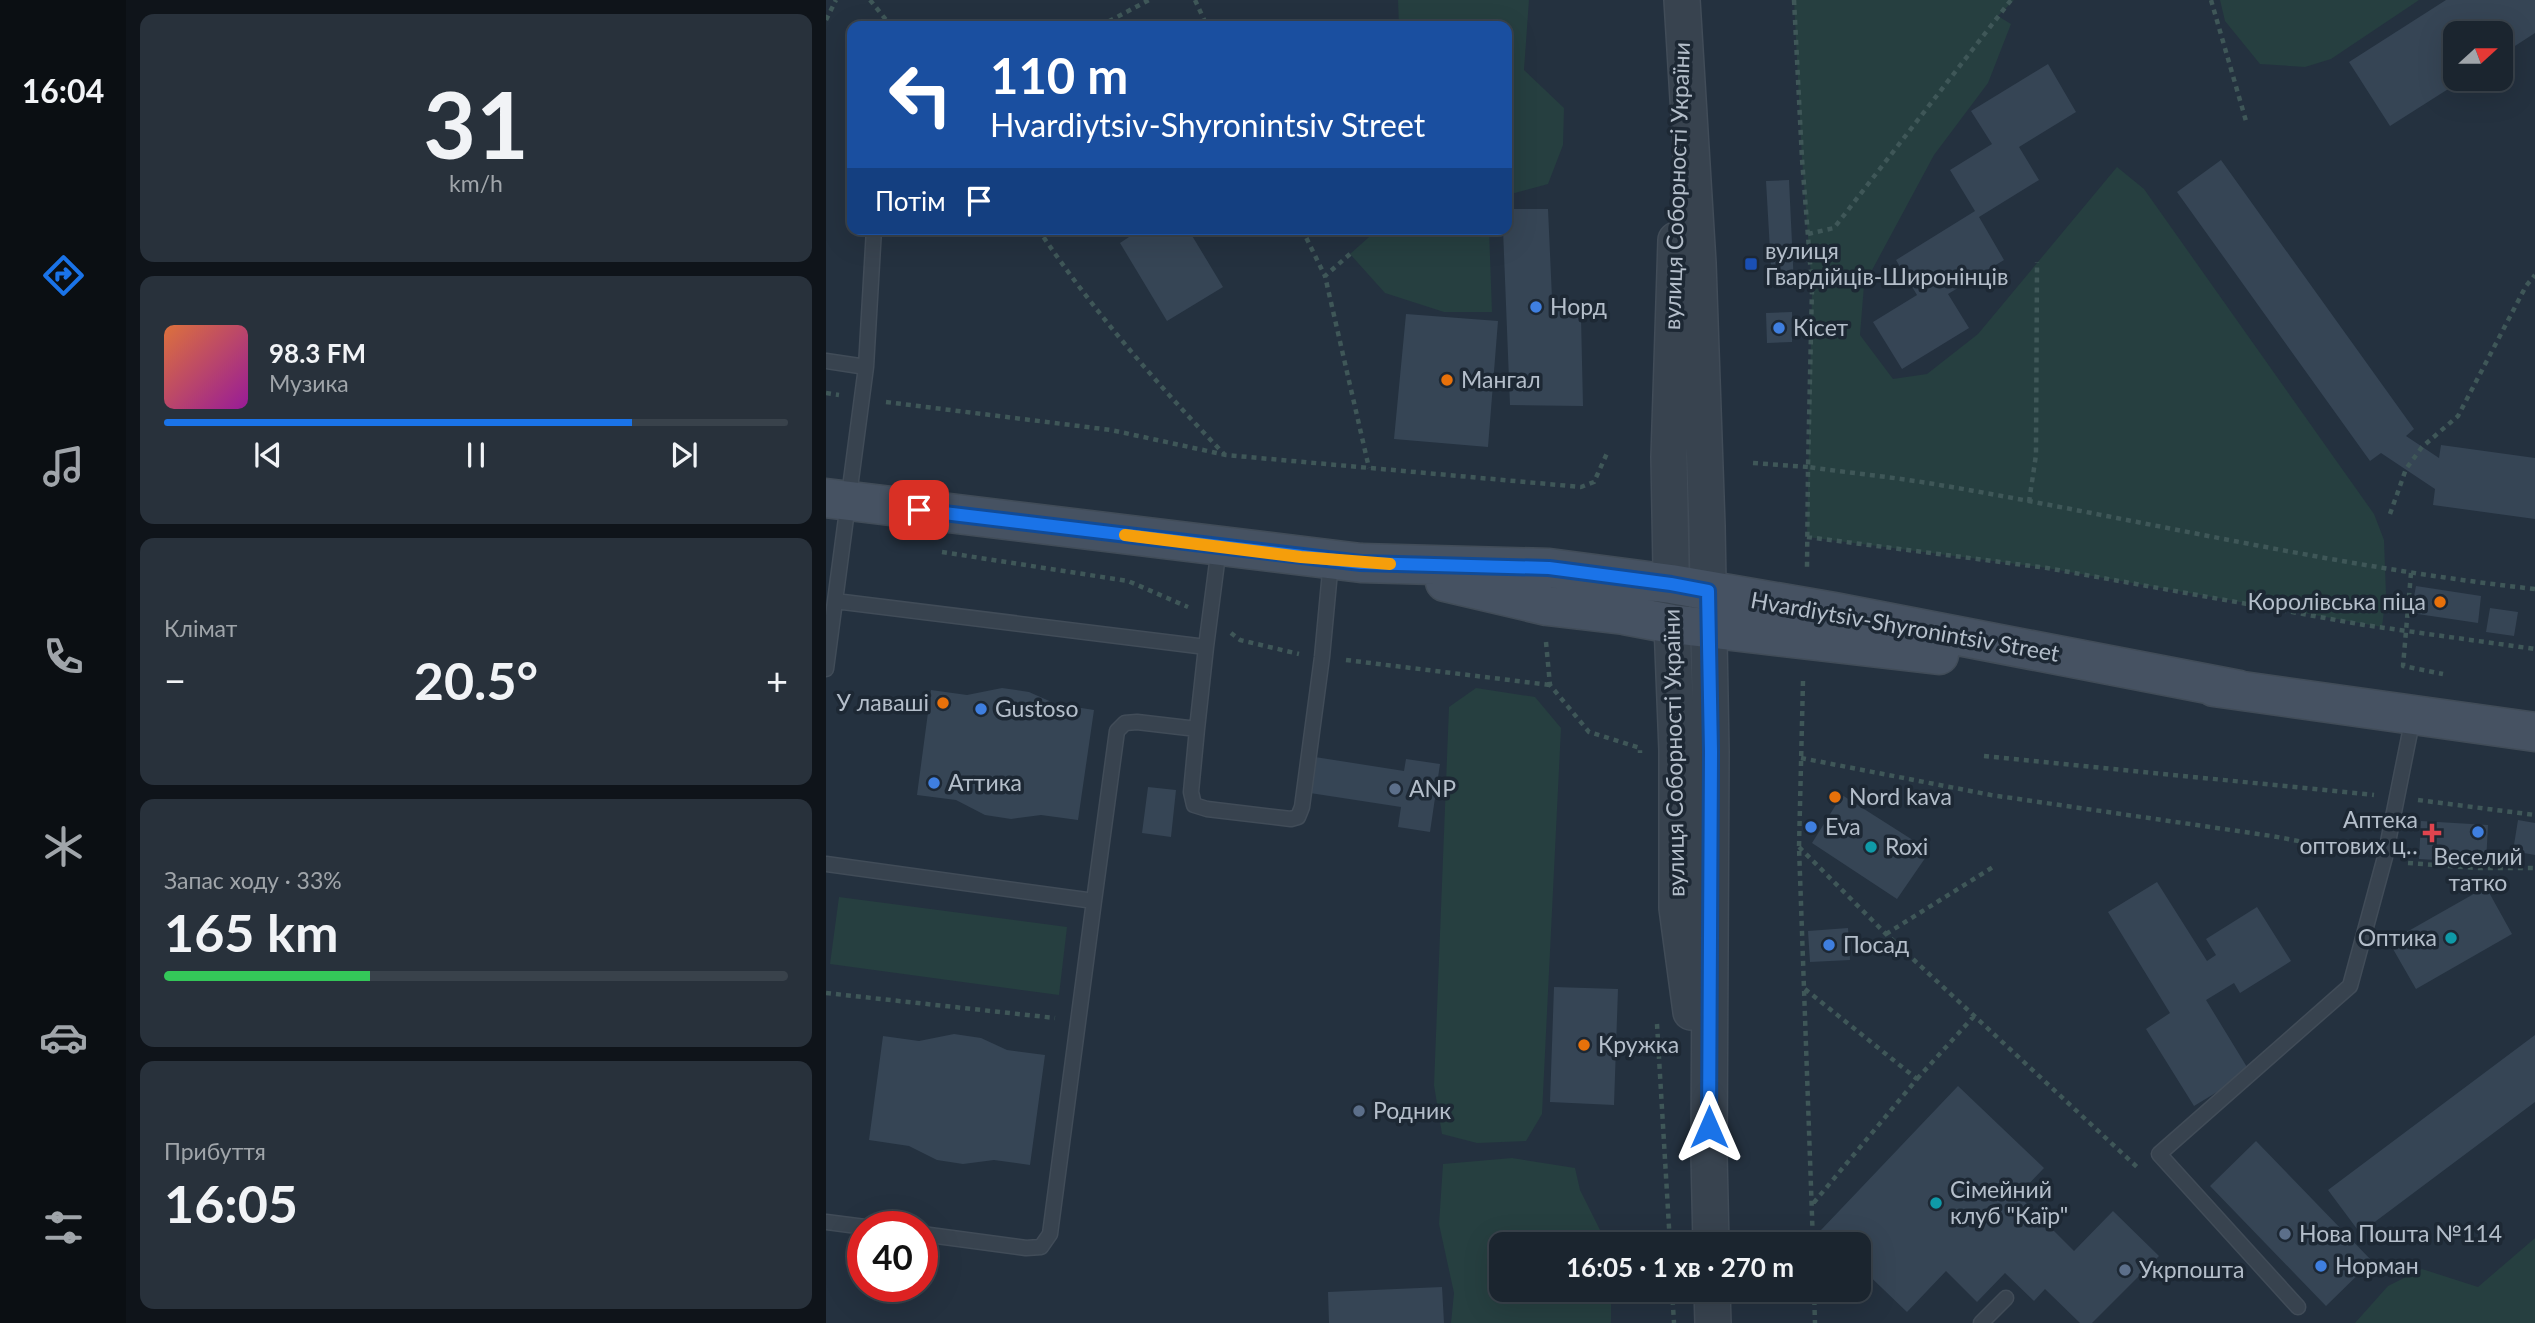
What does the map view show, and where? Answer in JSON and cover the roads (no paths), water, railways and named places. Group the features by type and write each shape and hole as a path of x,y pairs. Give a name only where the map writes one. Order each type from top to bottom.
{"main road":[{"name":"Hvardiytsiv-Shyronintsiv Street","path":"838,499 1346,562 1547,606 1672,624 2239,690 2535,732"},
{"name":"Hvardiytsiv-Shyronintsiv Street","path":"1346,562 1549,568 1671,584 1848,614 2239,690"}],"street":[{"name":"вулиця Соборності України","path":"1682,6 1669,457 1677,750 1677,908 1709,1155"},
{"name":"вулиця Соборності України","path":"1682,6 1698,263 1710,629 1711,1232"},
{"path":"1712,1302 1713,1323"}],"lane":[{"path":"826,668 835,601 838,499 862,400 866,367 874,235"},
{"path":"826,361 866,367"},
{"path":"1219,546 1196,729 1191,792 1194,805 1207,809 1291,819 1298,817 1302,807 1315,711 1346,562"},
{"path":"835,601 1206,647"},
{"path":"2298,1307 2159,1154 2350,986 2385,857 2413,713"},
{"path":"938,1236 1026,1248 1041,1247 1050,1234 1117,732 1125,723 1137,722 1196,729"},
{"path":"826,864 1094,901"},
{"path":"826,1222 847,1225"},
{"path":"1981,1323 2006,1298"}],"place":[{"name":"вулиця Гвардійців-Широнінців","path":"1751,264"},
{"name":"Норд","path":"1536,307"},
{"name":"Кісет","path":"1779,328"},
{"name":"Мангал","path":"1447,380"},
{"name":"Королівська піца","path":"2440,602"},
{"name":"У лаваші","path":"943,703"},
{"name":"Gustoso","path":"981,709"},
{"name":"Аттика","path":"934,783"},
{"name":"ANP","path":"1395,789"},
{"name":"Nord kava","path":"1835,797"},
{"name":"Eva","path":"1811,827"},
{"name":"Веселий татко","path":"2478,832"},
{"name":"Аптека оптових ц‥","path":"2432,833"},
{"name":"Roxi","path":"1871,847"},
{"name":"Оптика","path":"2451,938"},
{"name":"Посад","path":"1829,945"},
{"name":"Кружка","path":"1584,1045"},
{"name":"Родник","path":"1359,1111"},
{"name":"Сімейний клуб \"Каїр\"","path":"1936,1203"},
{"name":"Нова Пошта №114","path":"2285,1234"},
{"name":"Норман","path":"2321,1266"},
{"name":"Укрпошта","path":"2125,1270"}]}
